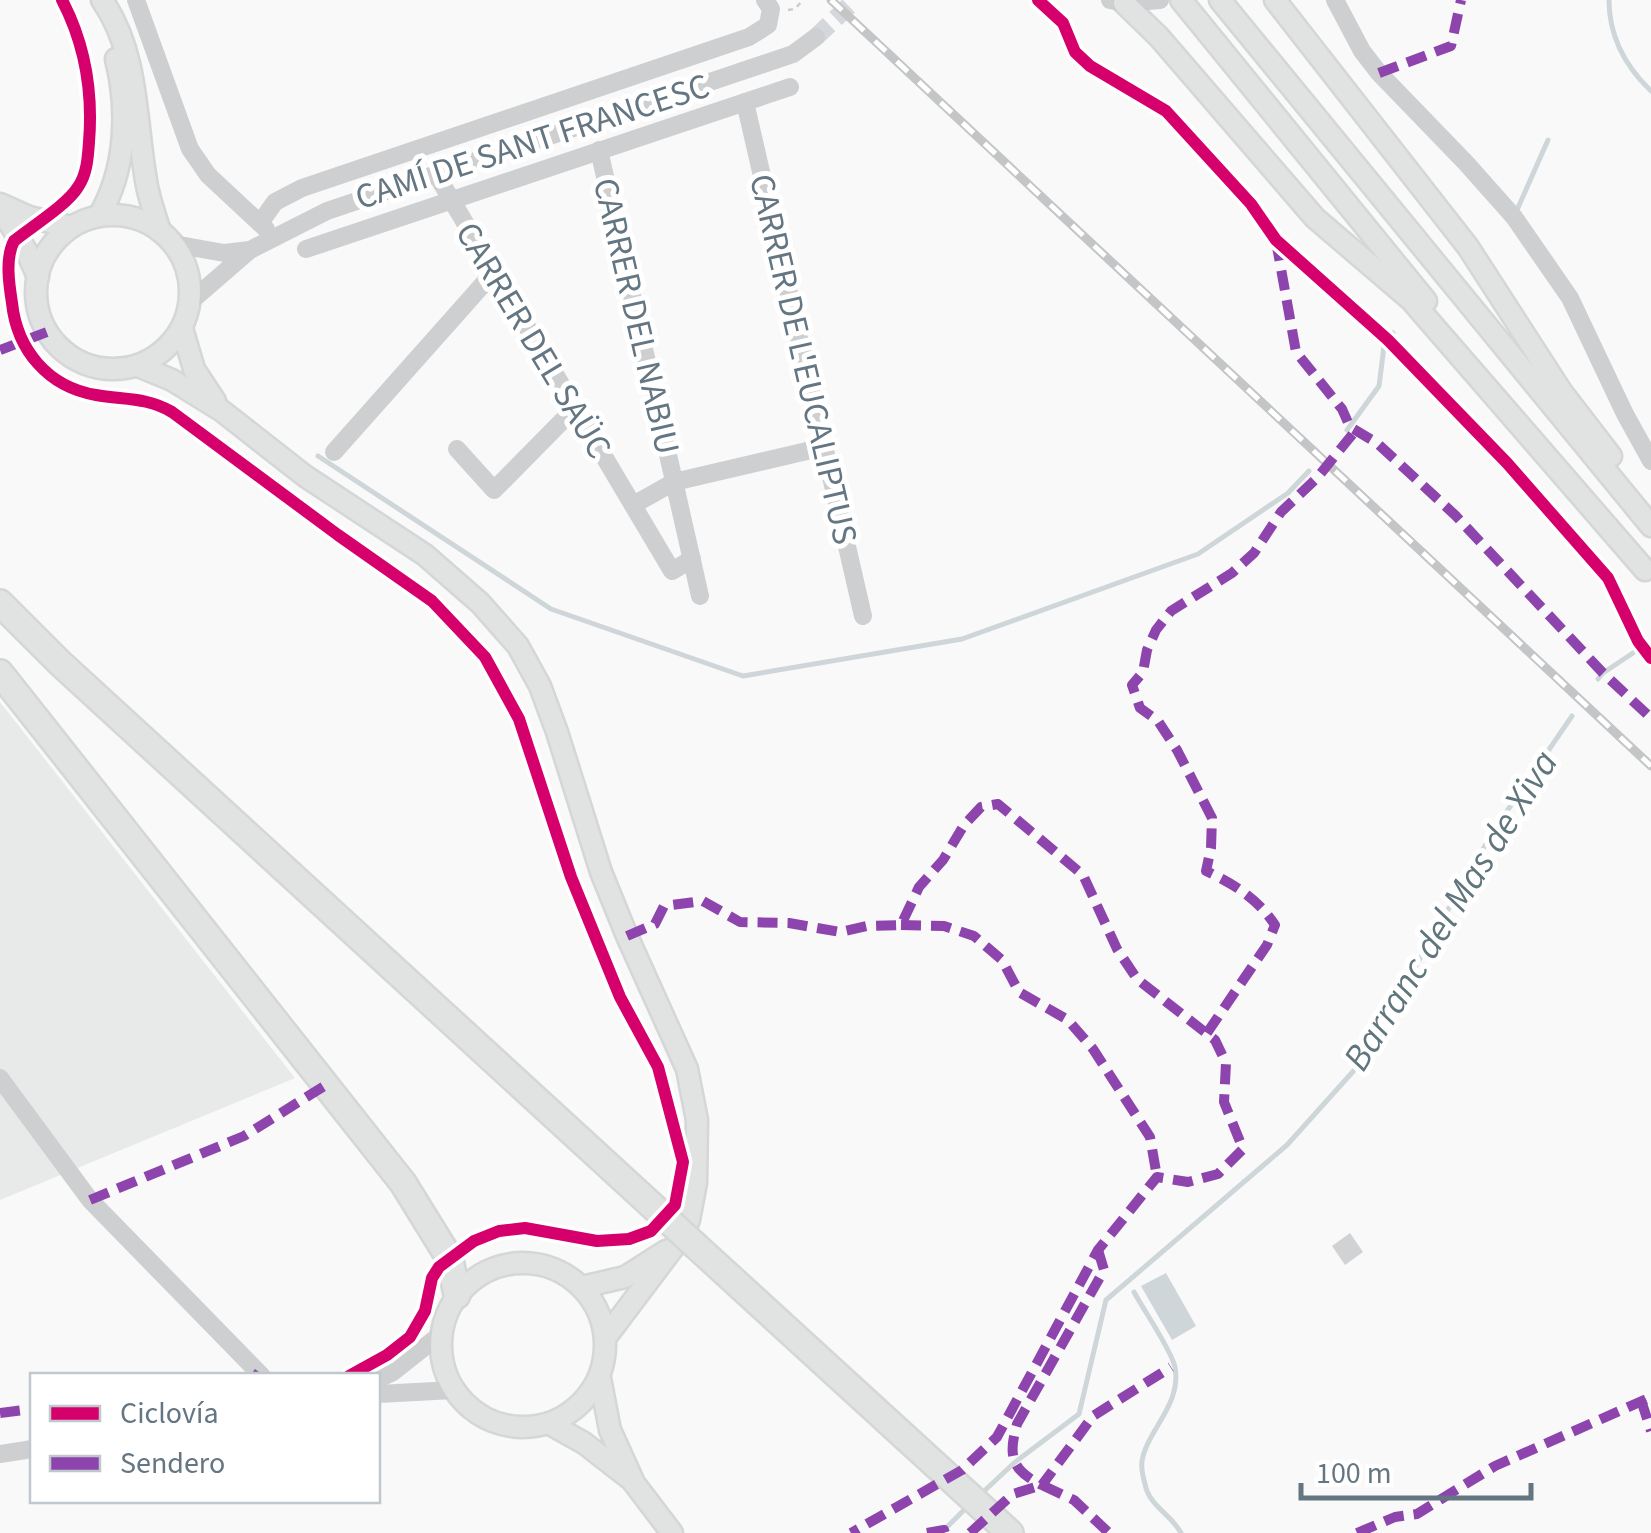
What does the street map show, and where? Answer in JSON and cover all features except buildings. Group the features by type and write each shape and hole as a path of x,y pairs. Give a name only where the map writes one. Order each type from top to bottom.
{"highway":[{"path":"0,603 74,676 658,1212 686,1245 1006,1529"},
{"path":"0,673 403,1183 450,1259 457,1295"}],"main road":[{"path":"98,216 114,187 123,124 118,66 100,0"},
{"path":"100,0 115,23 132,76 147,186 167,237 180,254 189,277 190,302 176,338 159,355 138,366 100,368 64,352 42,322 36,300 41,265 53,244 71,227 98,216 138,218 167,237"},
{"path":"1220,0 1651,526"},
{"path":"1275,0 1468,247 1562,391 1651,510"},
{"path":"1117,2 1159,37 1314,218 1411,300 1648,574"},
{"path":"1185,5 1648,574"},
{"path":"0,206 29,218 71,227"},
{"path":"0,206 38,277"},
{"path":"182,328 194,369 222,410"},
{"path":"138,366 172,380 222,410 305,476 425,555 480,603 518,646 540,686 601,872 687,1069 698,1120 696,1183 686,1245 606,1337"},
{"path":"582,1287 625,1277 686,1245"},
{"path":"532,1263 560,1270 582,1287 598,1310 606,1337 600,1378 588,1398 570,1414 550,1424 523,1428 496,1424 472,1410 454,1390 441,1354 441,1334 457,1295 478,1276 504,1264 532,1263"},
{"path":"600,1378 610,1430 634,1482 672,1533"},
{"path":"550,1424 584,1443 634,1482"}],"street":[{"path":"136,0 190,149 208,175 267,230 276,202 302,188 749,36 768,25 772,9 765,0"},
{"path":"1117,2 1160,0"},
{"path":"1335,0 1362,51 1514,217 1570,298 1651,462"},
{"name":"CAMÍ DE SANT FRANCESC","path":"190,302 267,230 793,54 816,37"},
{"name":"CAMÍ DE SANT FRANCESC","path":"306,248 790,87"},
{"name":"CARRER DE L'EUCALIPTUS","path":"745,102 862,616"},
{"name":"CARRER DEL NABIU","path":"599,150 700,596"},
{"name":"CARRER DEL SAÜC","path":"436,174 654,541"},
{"path":"167,237 224,253 250,250"},
{"path":"334,452 494,272"},
{"path":"457,449 494,490 575,408"},
{"path":"633,505 674,482 824,447"},
{"path":"684,523 654,541 672,571 692,560"},
{"path":"0,1078 90,1200 259,1373"},
{"path":"380,1378 441,1334"},
{"path":"380,1394 454,1390"},
{"path":"0,1454 30,1449"}],"shaded area":[{"path":"0,702 295,1078 0,1200"},
{"path":"1166,1273 1196,1326 1172,1340 1141,1286"}],"waterway":[{"path":"1609,0 1620,50 1651,91"},
{"path":"1517,210 1548,140"},
{"path":"1347,430 1379,386 1384,346 1393,333"},
{"path":"318,456 551,609 743,676 962,639 1198,554 1288,493 1309,471"},
{"name":"Barranc del Mas de Xiva","path":"1598,679 1633,653"},
{"name":"Barranc del Mas de Xiva","path":"980,1495 1014,1463 1079,1414 1106,1300 1287,1145 1358,1066 1494,830 1572,716"},
{"path":"1134,1292 1169,1351 1176,1381 1169,1405 1145,1450 1143,1475 1147,1492 1181,1533"},
{"name":"Barranc del Mas de Xiva","path":"936,1533 968,1506"}],"tunnel":[{"path":"816,37 855,0"}],"railway":[{"path":"831,0 1651,766"}],"marked path":[{"path":"1379,73 1451,46 1461,0"},
{"path":"1276,241 1296,352 1342,409 1350,427 1377,443 1455,515 1603,673 1651,718"},
{"path":"0,350 47,332"},
{"path":"1207,1033 1267,945 1275,925 1245,893 1206,871 1212,818 1177,750 1158,721 1140,708 1132,685 1143,672 1156,630 1171,611 1232,573 1254,553 1281,512 1317,478 1356,430"},
{"path":"627,936 655,924 664,906 703,901 740,922 789,923 840,932 901,925 919,887 943,860 964,825 981,807 998,804 1083,875 1117,949 1137,979 1215,1040 1226,1063 1224,1102 1243,1149 1218,1174 1188,1182 1157,1177 1098,1250 997,1437 962,1470 851,1533"},
{"path":"901,925 944,926 974,936 1002,960 1019,992 1068,1020 1093,1049 1150,1137 1157,1177"},
{"path":"90,1200 244,1136 326,1085"},
{"path":"1098,1250 1104,1270 1017,1424 1013,1453 1018,1468 1042,1485 1093,1416 1171,1367"},
{"path":"1357,1533 1395,1517 1417,1514 1495,1466 1651,1397"},
{"path":"1641,1400 1651,1431"},
{"path":"0,1413 30,1409"},
{"path":"970,1533 1013,1494 1042,1485 1074,1500 1109,1533"},
{"path":"927,1533 945,1533"}],"cycle path":[{"path":"62,0 86,69 90,105 88,154 83,177 73,194 14,241 11,248 8,271 12,303 28,351 50,375 79,391 144,401 172,412 432,601 485,657 519,719 571,877 620,997 658,1067 683,1162 675,1205 651,1231 629,1239 597,1241 525,1228 499,1231 474,1241 439,1267 432,1278 425,1311 410,1337 354,1373"},
{"path":"1038,0 1063,23 1075,52 1090,66 1166,111 1251,204 1276,240 1388,340 1507,463 1608,578 1638,641 1651,658"}]}
